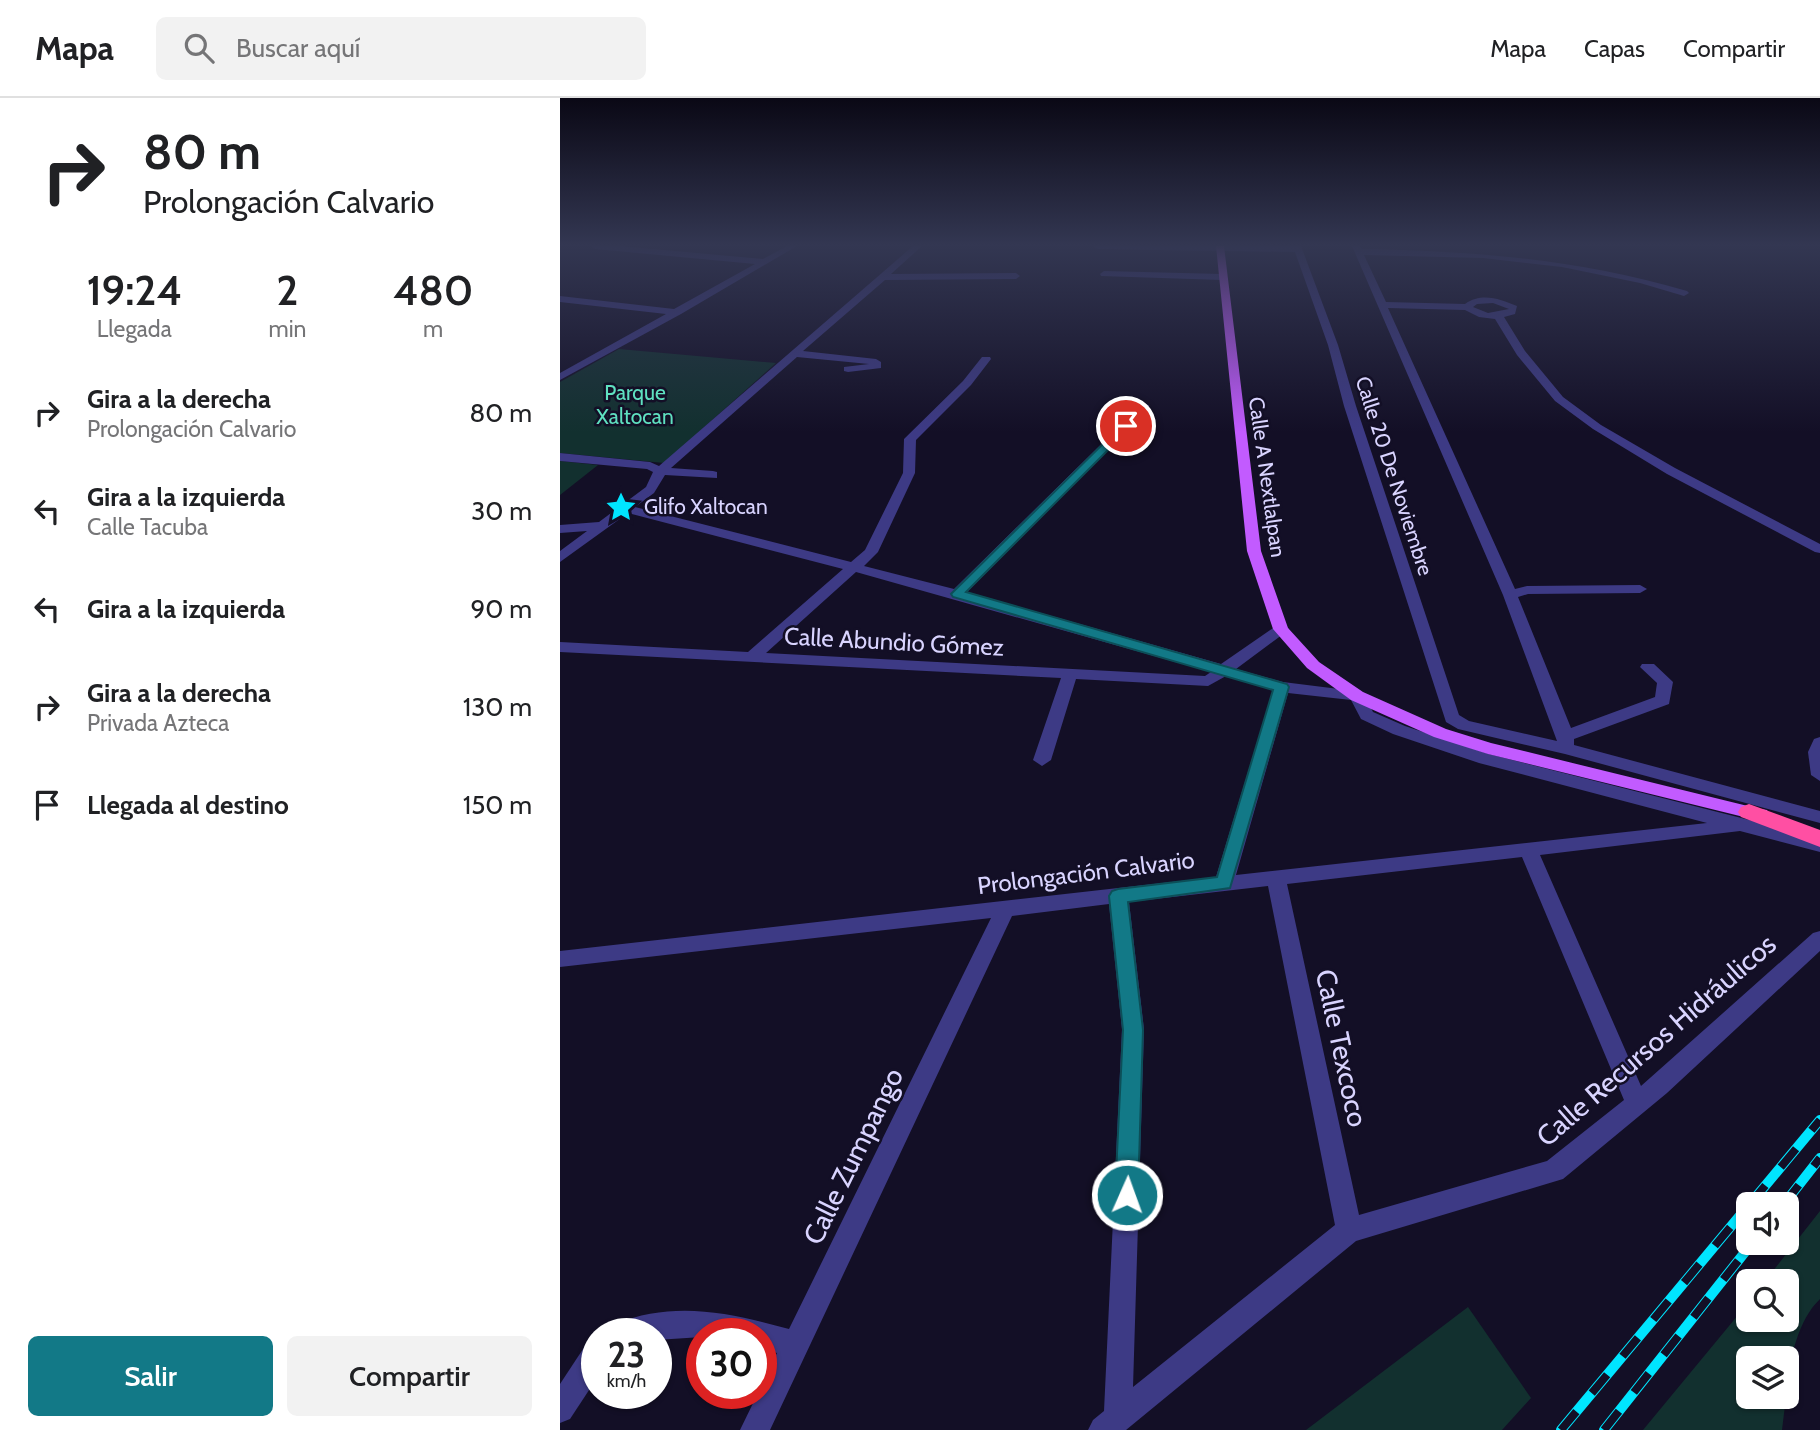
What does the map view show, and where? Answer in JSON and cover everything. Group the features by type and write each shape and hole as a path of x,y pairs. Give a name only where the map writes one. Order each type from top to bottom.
{"highway":[{"path":"1746,818 1820,839"}],"main road":[{"name":"Calle A Nextlalpan","path":"1226,308 1254,551 1281,629 1313,666 1357,696 1440,733 1488,748 1650,787 1746,818 1820,831"}],"street":[{"path":"643,308 678,312"},
{"path":"560,377 685,308"},
{"path":"560,558 600,526 628,509 656,473 849,308"},
{"name":"Calle 20 De Noviembre","path":"1320,308 1452,718 1464,725 1565,742"},
{"path":"1383,308 1510,595 1565,742"},
{"path":"1469,308 1477,313 1498,316 1512,312 1513,308"},
{"path":"1498,316 1559,399 1597,427 1671,471 1820,549"},
{"path":"798,354 866,360 876,362 877,366 848,369"},
{"path":"752,657 871,552 909,473 910,439 967,383 986,359"},
{"path":"957,594 1145,407"},
{"path":"560,457 656,473 700,484"},
{"path":"656,473 713,475"},
{"path":"628,509 957,594 1282,687 1357,696 1367,715 1446,747 1746,818 1820,845"},
{"path":"560,529 600,526"},
{"path":"1510,595 1527,590 1608,592 1640,589"},
{"path":"1223,671 1281,629"},
{"name":"Calle Abundio Gómez","path":"560,647 1208,681 1223,671"},
{"path":"1565,742 1663,700 1665,682 1648,667"},
{"path":"1042,760 1070,674"},
{"path":"1224,883 1282,687"},
{"path":"1565,742 1820,817"},
{"path":"1820,743 1817,752 1820,775"},
{"name":"Prolongación Calvario","path":"560,959 1528,849 1746,818"},
{"path":"1528,849 1637,1104"},
{"name":"Calle Texcoco","path":"1276,878 1349,1230"},
{"path":"1111,1423 1133,1030 1118,896"},
{"name":"Calle Zumpango","path":"755,1430 1005,909"},
{"name":"Calle Recursos Hidráulicos","path":"1111,1423 1349,1230 1554,1171 1637,1104 1820,939"},
{"path":"777,1339 795,1344"},
{"path":"560,1409 581,1377"}],"green space":[{"name":"Parque Xaltocan","path":"619,349 776,363 664,463 560,453 560,382"},
{"path":"560,461 598,465 560,495"},
{"path":"1820,1211 1820,1299 1806,1318 1795,1346 1736,1346 1736,1409 1785,1409 1782,1430 1643,1430 1736,1318 1736,1332 1799,1332 1799,1269 1774,1269 1785,1255 1799,1255 1799,1238"},
{"path":"1468,1307 1531,1398 1502,1430 1306,1430"}],"railway":[{"path":"1760,1192 1820,1120"},
{"path":"1793,1192 1820,1158"},
{"path":"1561,1430 1736,1220"},
{"path":"1604,1430 1743,1255"}],"place":[{"name":"Glifo Xaltocan","path":"621,507"}],"route":[{"path":"1126,426 957,594 1282,687 1224,883 1118,896 1133,1030 1127,1195"}]}
